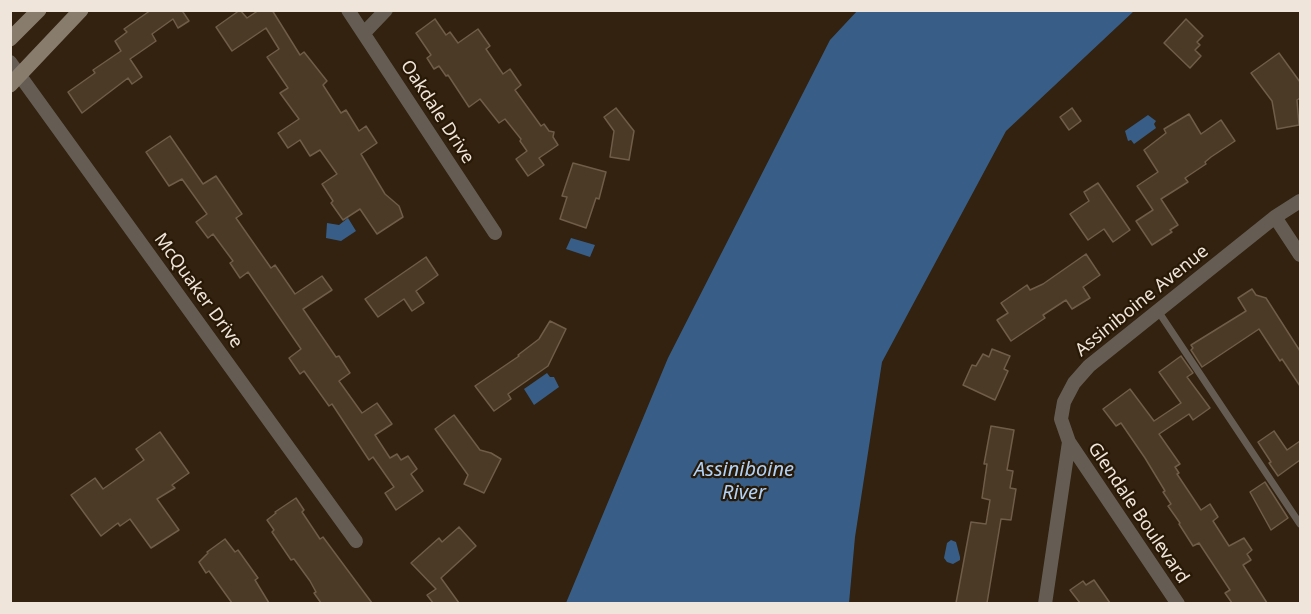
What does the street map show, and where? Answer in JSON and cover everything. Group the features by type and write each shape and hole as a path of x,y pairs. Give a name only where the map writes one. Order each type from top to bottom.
{"main road":[{"path":"10,39 39,10"},
{"path":"14,74 81,10"}],"street":[{"name":"Oakdale Drive","path":"348,10 495,233"},
{"path":"364,33 386,10"},
{"name":"McQuaker Drive","path":"14,74 356,541"},
{"name":"Assiniboine Avenue","path":"1045,603 1069,442 1063,428 1062,412 1064,402 1074,383 1089,366 1275,217 1300,201"},
{"path":"1275,217 1300,255"},
{"name":"Glendale Boulevard","path":"1069,442 1178,603"}],"lane":[{"path":"1158,311 1300,524"}],"water":[{"name":"Assiniboine River","path":"858,10 1134,11 1006,131 882,362 855,537 849,603 566,603 668,358 830,40"},
{"path":"1148,115 1156,121 1154,124 1156,128 1134,144 1131,140 1128,141 1125,131"},
{"path":"348,218 356,231 341,241 326,238 327,223 339,225"},
{"path":"571,238 595,245 590,257 566,249"},
{"path":"547,373 550,377 554,377 559,387 534,405 524,389"},
{"path":"951,540 956,542 960,557 960,560 953,564 944,558 947,543"}],"building":[{"path":"151,10 185,10 183,12 189,21 178,28 173,19 152,34 156,41 130,59 142,77 132,84 128,78 82,113 68,92 95,73 93,70 121,51 115,41 127,32 124,29"},
{"path":"240,10 247,18 259,10 272,10 300,55 304,52 327,81 323,85 341,113 346,110 359,131 366,126 377,143 361,154 385,194 399,206 403,217 377,234 360,209 343,220 322,184 337,174 320,150 310,156 300,140 288,148 278,133 299,119 280,93 288,88 267,57 279,49 266,28 232,51 216,27"},
{"path":"435,19 446,35 450,32 458,43 478,29 490,46 486,49 503,74 510,69 521,85 515,90 541,126 544,124 549,131 554,132 553,137 558,145 539,158 544,165 528,176 516,159 527,151 521,139 505,119 499,123 480,99 469,107 448,75 446,76 439,66 434,69 427,58 431,55 416,33"},
{"path":"1186,19 1203,36 1197,42 1200,45 1195,50 1201,56 1190,68 1164,43"},
{"path":"1279,53 1300,82 1300,98 1297,100 1299,125 1277,129 1272,101 1251,73"},
{"path":"616,108 634,131 629,160 610,157 614,131 604,117"},
{"path":"1072,108 1081,121 1069,130 1060,117"},
{"path":"1189,114 1201,134 1221,120 1235,141 1185,178 1188,182 1161,199 1178,225 1170,230 1172,232 1152,245 1136,221 1153,210 1137,186 1158,172 1144,150 1166,133 1164,129"},
{"path":"170,136 203,184 216,176 242,214 236,218 271,268 275,265 295,294 322,276 332,290 303,309 336,357 339,356 350,373 339,381 362,413 377,403 392,424 375,435 390,458 397,454 401,460 408,456 417,469 411,474 423,491 396,510 385,493 394,487 373,457 369,460 332,404 329,406 304,371 300,374 289,358 301,349 248,272 240,278 230,263 233,261 213,234 208,238 196,222 207,214 182,179 169,186 146,152"},
{"path":"573,163 606,172 599,199 596,198 586,228 560,219 567,197 562,196"},
{"path":"1098,183 1130,230 1113,242 1104,229 1088,240 1070,214 1089,201 1084,192"},
{"path":"1086,254 1100,275 1083,287 1090,298 1072,309 1066,300 1043,315 1045,318 1011,341 997,320 1008,313 1001,303 1027,285 1030,290 1043,284"},
{"path":"426,257 438,275 416,291 424,303 412,311 404,299 378,317 365,299"},
{"path":"1252,289 1256,295 1266,298 1300,351 1300,386 1259,329 1202,367 1191,350 1193,348 1191,345 1246,311 1238,298"},
{"path":"550,321 566,329 548,366 508,394 511,399 494,411 475,386 519,356 539,339"},
{"path":"992,349 1010,356 1004,369 1008,371 995,400 963,385 972,365 976,366 983,354 989,357"},
{"path":"1181,356 1193,373 1187,377 1210,408 1193,420 1189,414 1159,434 1180,464 1175,467 1179,473 1177,474 1201,510 1210,504 1218,517 1213,521 1229,546 1244,538 1252,550 1247,554 1251,560 1243,565 1267,603 1232,603 1225,593 1230,590 1199,543 1193,546 1168,506 1171,504 1163,492 1165,491 1145,458 1121,423 1116,426 1103,409 1130,389 1154,421 1181,403 1159,372"},
{"path":"454,415 480,450 501,459 484,493 464,484 468,475 435,429"},
{"path":"991,426 1014,430 1007,470 1013,471 1010,488 1016,489 1011,520 1001,519 987,603 956,603 971,522 986,524 990,500 982,498 987,464 984,464"},
{"path":"1274,431 1287,450 1300,441 1300,460 1278,476 1258,442"},
{"path":"160,432 189,473 172,485 175,488 157,499 179,530 151,548 130,519 120,526 118,523 101,536 71,495 95,478 103,489 144,460 136,449"},
{"path":"1265,482 1288,518 1271,530 1250,492"},
{"path":"296,498 304,510 302,512 320,539 323,537 372,603 321,603 310,581 294,559 291,560 272,532 274,530 267,520"},
{"path":"459,527 476,546 441,578 459,603 433,603 427,595 436,589 411,563 439,538 442,542"},
{"path":"225,539 235,552 238,550 258,578 255,580 269,603 232,603 209,571 206,573 199,562 207,552"},
{"path":"1094,580 1110,603 1080,603 1070,590 1083,581 1086,585"}]}
